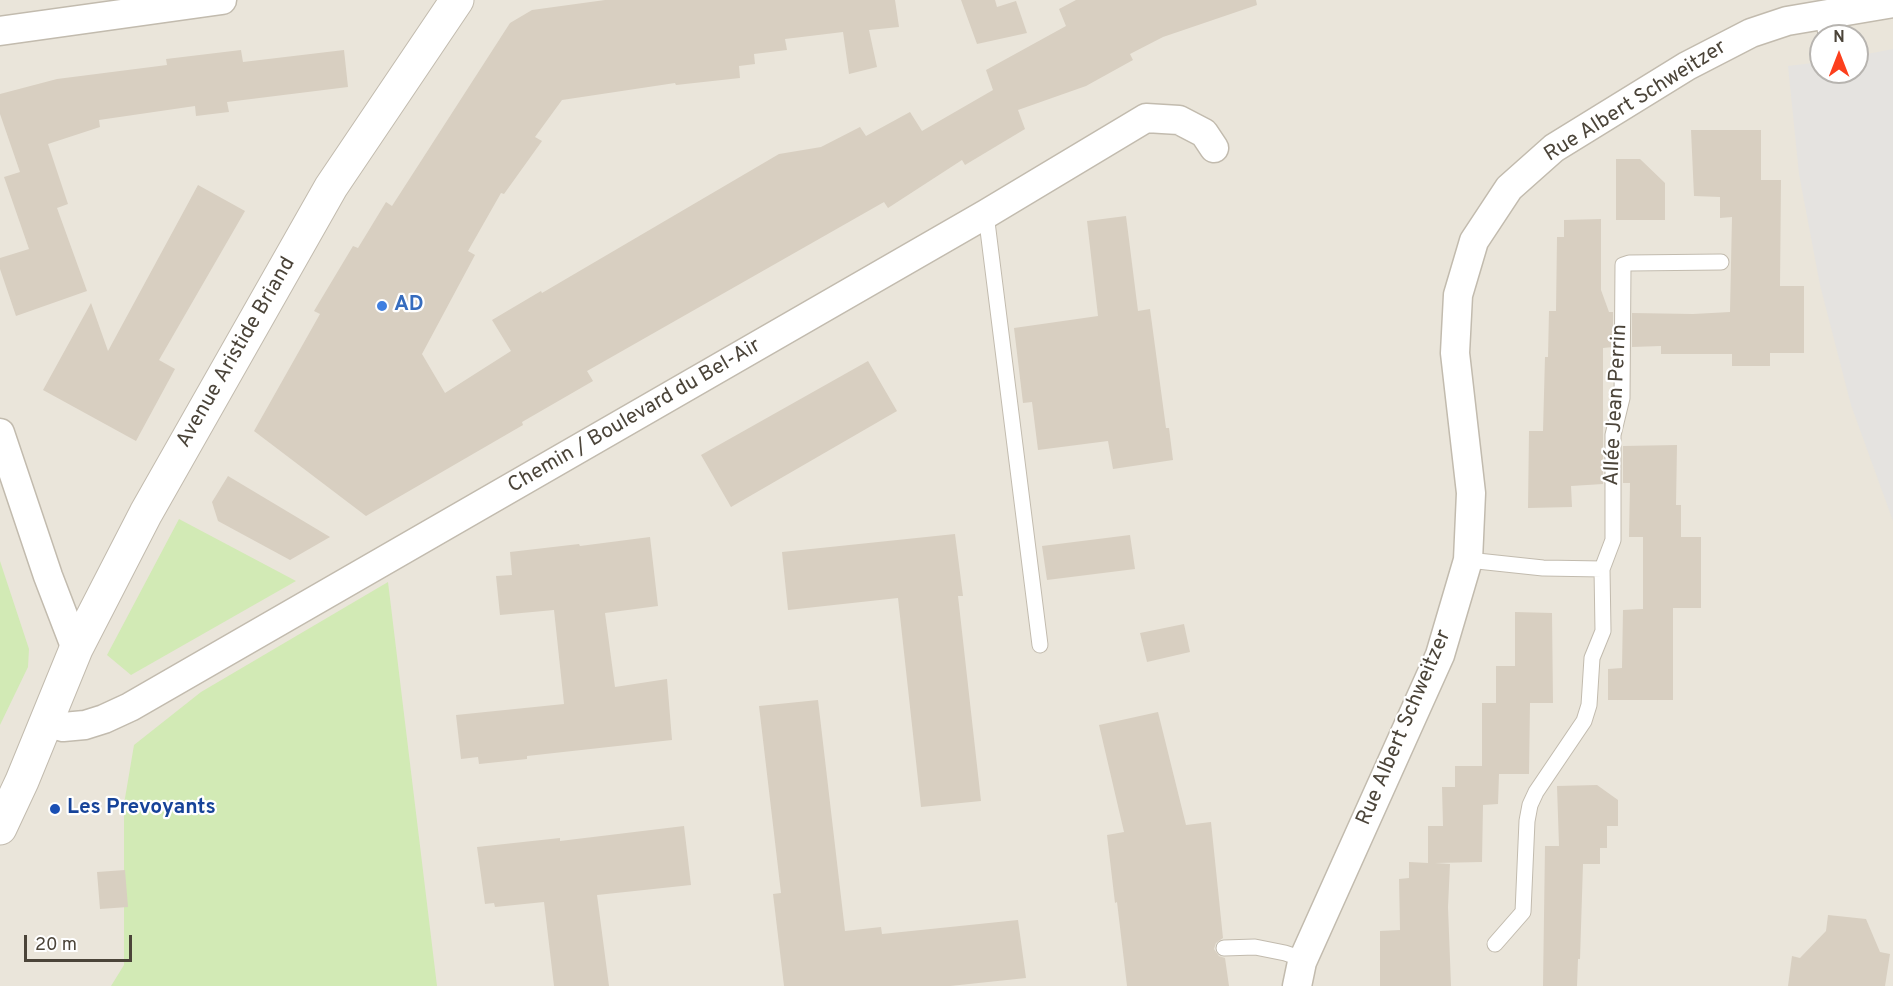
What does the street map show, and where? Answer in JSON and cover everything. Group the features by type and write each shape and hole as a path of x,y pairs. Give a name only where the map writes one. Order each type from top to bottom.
{"street":[{"path":"0,31 222,0"},
{"name":"Avenue Aristide Briand","path":"0,828 22,781 76,649 146,513 331,186 458,0"},
{"name":"Rue Albert Schweitzer","path":"1828,24 1893,3"},
{"name":"Rue Albert Schweitzer","path":"1300,973 1440,655 1468,560 1471,493 1455,353 1458,295 1474,241 1509,188 1554,148 1687,66 1751,33 1787,21 1816,24"},
{"name":"Chemin / Boulevard du Bel-Air","path":"45,722 63,727 85,725 130,707 986,214 1146,118 1179,120 1204,134 1214,148"},
{"path":"0,432 48,576 76,649"}],"lane":[{"path":"986,214 1040,645"},
{"name":"Allée Jean Perrin","path":"1495,944 1523,912 1527,821 1530,805 1536,792 1584,721 1589,705 1592,658 1603,631 1602,569 1613,540 1613,435 1622,398 1623,266 1629,263 1721,262"},
{"path":"1468,560 1543,568 1602,569"},
{"path":"1224,948 1255,947 1285,953 1300,973"}],"shaded area":[{"path":"0,0 1893,0 1893,986 0,986"},
{"path":"1893,49 1893,521 1851,405 1820,285 1799,174 1788,66 1809,63 1809,84 1869,84 1869,54"}],"green space":[{"path":"179,519 296,581 131,675 107,655"},
{"path":"0,561 29,649 28,667 0,725"},
{"path":"388,582 437,986 111,986 124,965 124,804 134,745 201,692"}],"building":[{"path":"605,0 895,0 899,27 869,30 877,67 849,74 843,32 785,39 787,50 754,54 755,64 739,66 740,78 676,85 675,83 562,100 535,137 542,141 504,194 501,193 468,251 475,255 422,354 445,393 511,351 492,320 779,154 821,147 860,127 866,136 910,112 922,131 993,90 986,70 1066,26 1059,9 1076,0 1256,0 1257,5 1163,37 1130,54 1133,60 1086,86 1018,110 1025,129 965,165 962,160 888,208 884,202 587,371 593,381 522,422 523,425 366,516 254,431 320,314 314,311 353,246 358,248 386,202 392,206 510,23 532,10"},
{"path":"961,0 995,0 997,7 1016,1 1027,33 977,44"},
{"path":"241,50 243,62 344,50 348,87 227,102 229,112 196,116 195,106 99,120 100,127 48,144 68,204 57,208 87,291 16,316 0,269 0,258 29,249 4,177 20,172 0,114 0,94 57,79 167,65 166,59"},
{"path":"1691,130 1761,130 1761,180 1781,180 1780,286 1804,286 1804,353 1770,353 1770,366 1732,366 1732,354 1661,354 1661,346 1632,347 1632,313 1730,312 1732,217 1720,218 1720,197 1694,196"},
{"path":"1616,159 1640,159 1665,183 1665,220 1616,220"},
{"path":"198,185 245,211 159,360 175,369 136,441 43,390 91,303 108,351"},
{"path":"1126,216 1138,311 1150,309 1166,428 1169,428 1173,460 1113,469 1108,441 1038,450 1032,402 1023,403 1014,328 1098,316 1087,221"},
{"path":"1601,219 1601,290 1609,312 1613,312 1613,347 1603,348 1603,484 1571,486 1572,507 1528,508 1529,431 1543,431 1549,311 1556,311 1557,237 1564,237 1564,220"},
{"path":"868,361 897,411 731,507 701,455"},
{"path":"1677,445 1676,505 1681,505 1681,537 1701,537 1701,608 1673,608 1673,700 1608,700 1608,669 1622,668 1623,610 1643,609 1643,537 1629,537 1630,483 1623,483 1623,446"},
{"path":"228,476 330,537 290,560 218,521 212,502"},
{"path":"955,534 963,596 958,596 981,801 921,807 898,598 788,610 782,552"},
{"path":"1130,535 1135,569 1047,580 1042,546"},
{"path":"650,537 658,606 605,613 615,687 667,679 672,740 527,756 527,759 479,764 478,757 461,759 456,715 564,704 554,610 500,615 496,576 512,575 510,552"},
{"path":"1515,612 1552,613 1553,703 1530,703 1529,774 1499,774 1498,804 1483,805 1482,862 1435,863 1450,864 1448,907 1451,986 1380,986 1380,931 1400,930 1399,879 1409,878 1409,862 1428,863 1428,826 1443,826 1442,787 1455,787 1455,766 1482,766 1482,703 1496,703 1496,666 1515,666"},
{"path":"1184,624 1190,652 1147,662 1140,633"},
{"path":"818,700 845,931 881,927 882,934 1018,920 1026,978 950,986 784,986 773,894 781,893 759,706"},
{"path":"1158,712 1186,825 1211,822 1223,938 1216,943 1214,949 1219,956 1225,958 1229,986 1127,986 1107,835 1124,832 1099,725"},
{"path":"1597,785 1618,800 1618,826 1607,826 1607,848 1600,848 1600,864 1583,864 1577,986 1543,986 1545,846 1559,846 1557,786"},
{"path":"684,826 691,885 597,895 609,986 554,986 544,902 495,907 494,903 485,904 477,847 560,838 560,841"},
{"path":"125,870 128,907 100,909 97,872"},
{"path":"1828,915 1866,919 1880,952 1890,954 1885,986 1788,986 1792,956 1800,958 1826,931"}],"place":[{"name":"AD","path":"382,306"},
{"name":"Les Prevoyants","path":"55,809"}]}
